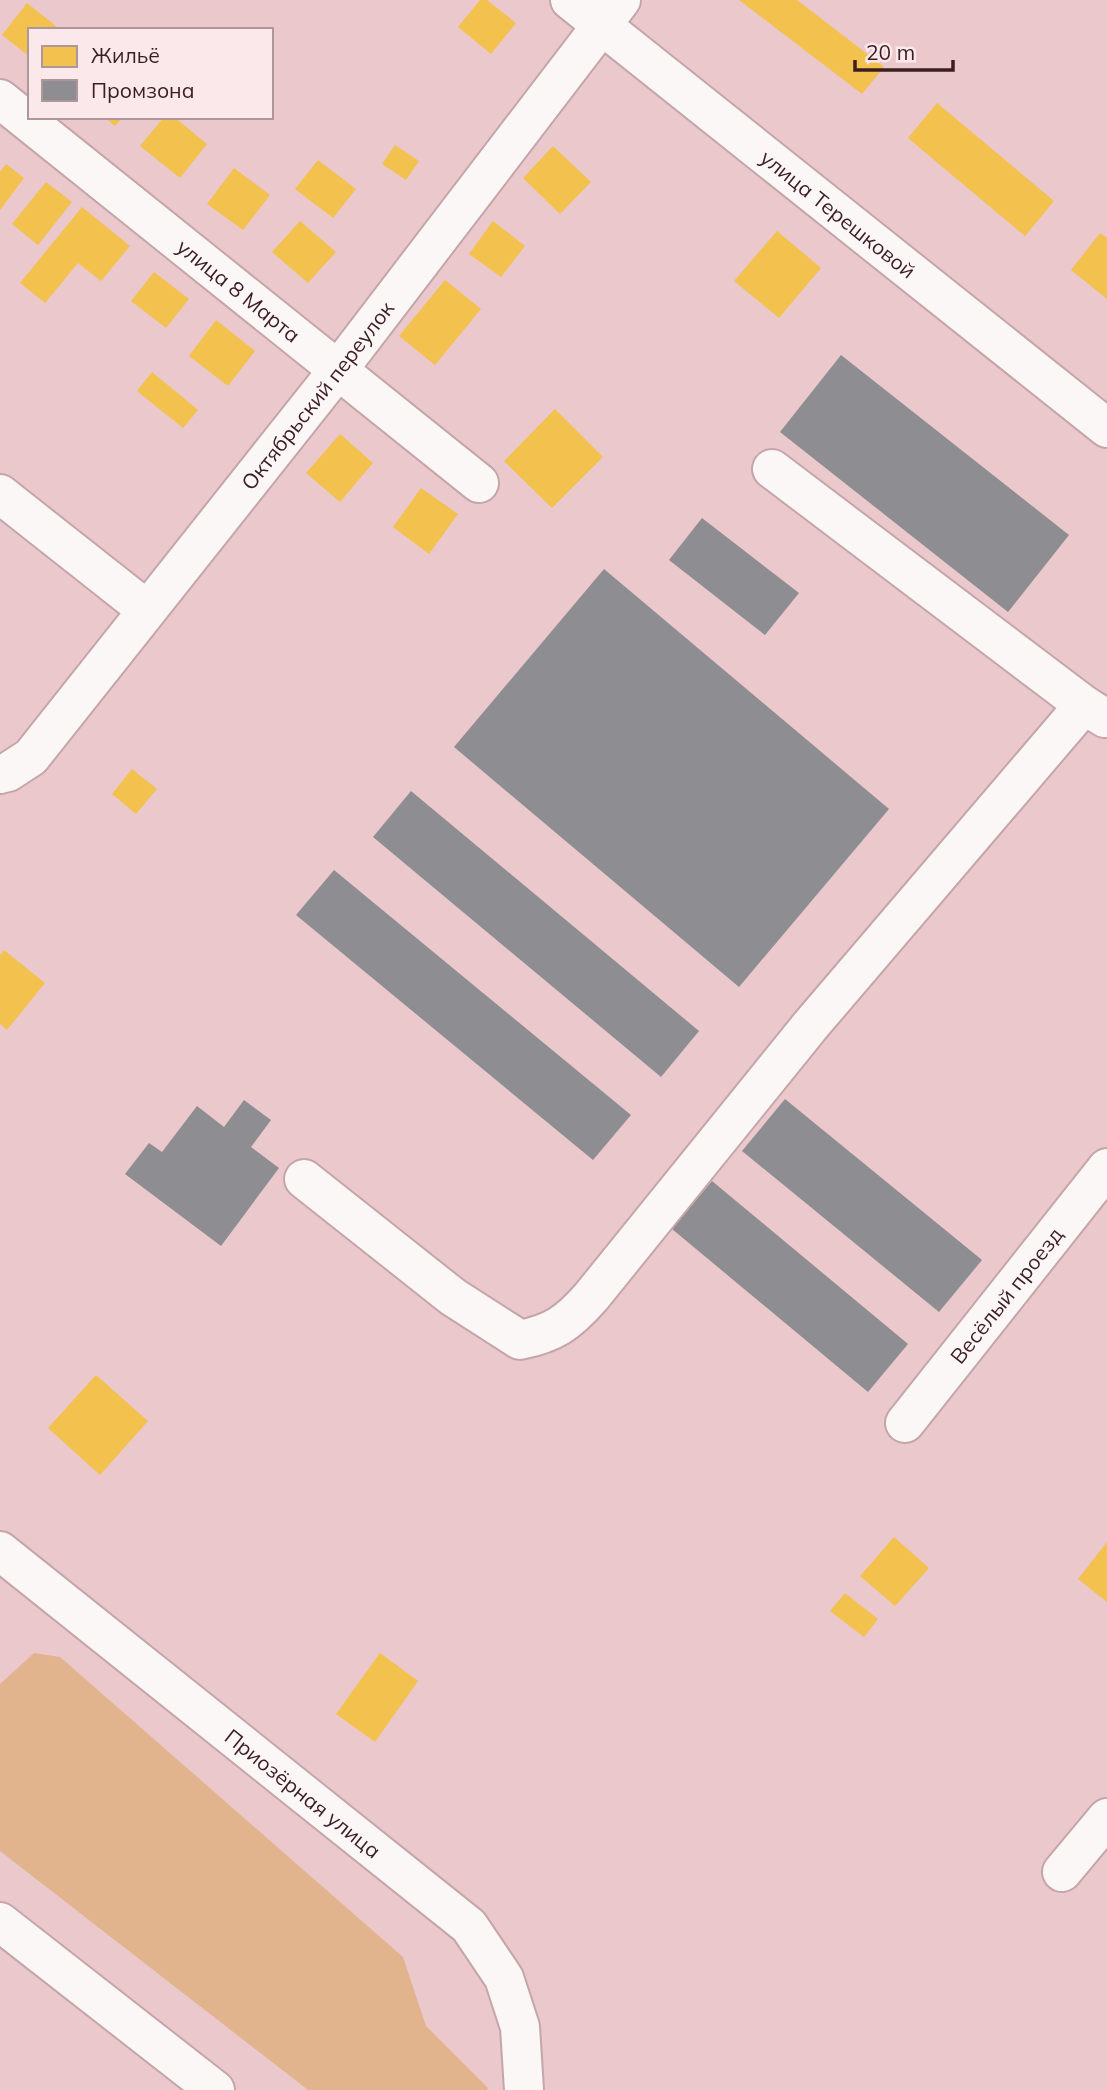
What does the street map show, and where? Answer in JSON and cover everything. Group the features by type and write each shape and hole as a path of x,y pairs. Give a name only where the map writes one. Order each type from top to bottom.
{"street":[{"name":"улица Терешковой","path":"570,0 611,12 1107,428"},
{"name":"Октябрьский переулок","path":"0,774 31,757 338,370 611,12"},
{"name":"улица 8 Марта","path":"0,99 479,483"},
{"path":"304,1179 453,1297 520,1340 545,1335 570,1320 591,1297 810,1026 1096,712 772,469"},
{"path":"0,494 147,610"},
{"name":"Весёлый проезд","path":"905,1423 1107,1168"},
{"name":"Приозёрная улица","path":"0,1551 469,1926 504,1978 520,2026 524,2090"},
{"path":"1062,1872 1107,1818"},
{"path":"0,1922 215,2090"}],"shaded area":[{"path":"34,1653 60,1657 403,1957 426,2026 488,2088 487,2090 308,2090 0,1851 0,1684"}],"building: Жильё":[{"path":"480,0 487,0 516,23 491,54 458,27"},
{"path":"739,0 797,0 884,67 862,94"},
{"path":"27,3 58,28 28,28 28,55 2,35"},
{"path":"937,103 1054,201 1025,236 908,138"},
{"path":"106,119 121,119 115,126"},
{"path":"162,119 176,119 207,144 180,178 140,146"},
{"path":"395,145 419,161 406,180 382,164"},
{"path":"553,146 591,182 560,214 523,178"},
{"path":"318,160 356,189 333,218 295,189"},
{"path":"6,164 24,178 0,210 0,172"},
{"path":"234,168 270,195 243,230 207,204"},
{"path":"46,182 72,202 38,245 12,224"},
{"path":"82,207 130,246 101,281 78,263 45,303 20,283"},
{"path":"300,221 336,252 308,283 272,252"},
{"path":"493,221 525,246 501,277 469,254"},
{"path":"777,231 821,268 779,318 734,281"},
{"path":"1100,233 1107,238 1107,299 1071,270"},
{"path":"154,272 189,299 166,328 131,301"},
{"path":"445,280 481,309 435,365 399,336"},
{"path":"216,320 255,351 228,386 189,356"},
{"path":"152,372 198,410 183,428 137,391"},
{"path":"555,409 603,457 552,508 504,461"},
{"path":"340,434 373,463 340,502 306,473"},
{"path":"421,488 458,514 429,554 393,527"},
{"path":"132,769 157,789 136,814 112,794"},
{"path":"4,950 45,983 7,1030 0,1024 0,955"},
{"path":"96,1375 148,1421 100,1475 48,1428"},
{"path":"894,1537 929,1568 895,1606 860,1576"},
{"path":"1107,1542 1107,1602 1078,1579"},
{"path":"845,1593 878,1619 864,1637 830,1611"},
{"path":"380,1653 418,1681 375,1742 336,1714"}],"building: Промзона":[{"path":"841,355 1069,535 1008,612 780,432"},
{"path":"702,518 799,593 765,635 669,560"},
{"path":"604,569 889,809 739,987 454,747"},
{"path":"411,791 699,1031 661,1077 373,837"},
{"path":"334,870 631,1115 593,1160 296,915"},
{"path":"785,1099 982,1260 939,1312 742,1151"},
{"path":"244,1100 271,1120 251,1147 279,1168 221,1246 125,1174 149,1143 162,1152 197,1106 224,1127"},
{"path":"712,1181 908,1344 868,1392 672,1229"}]}
